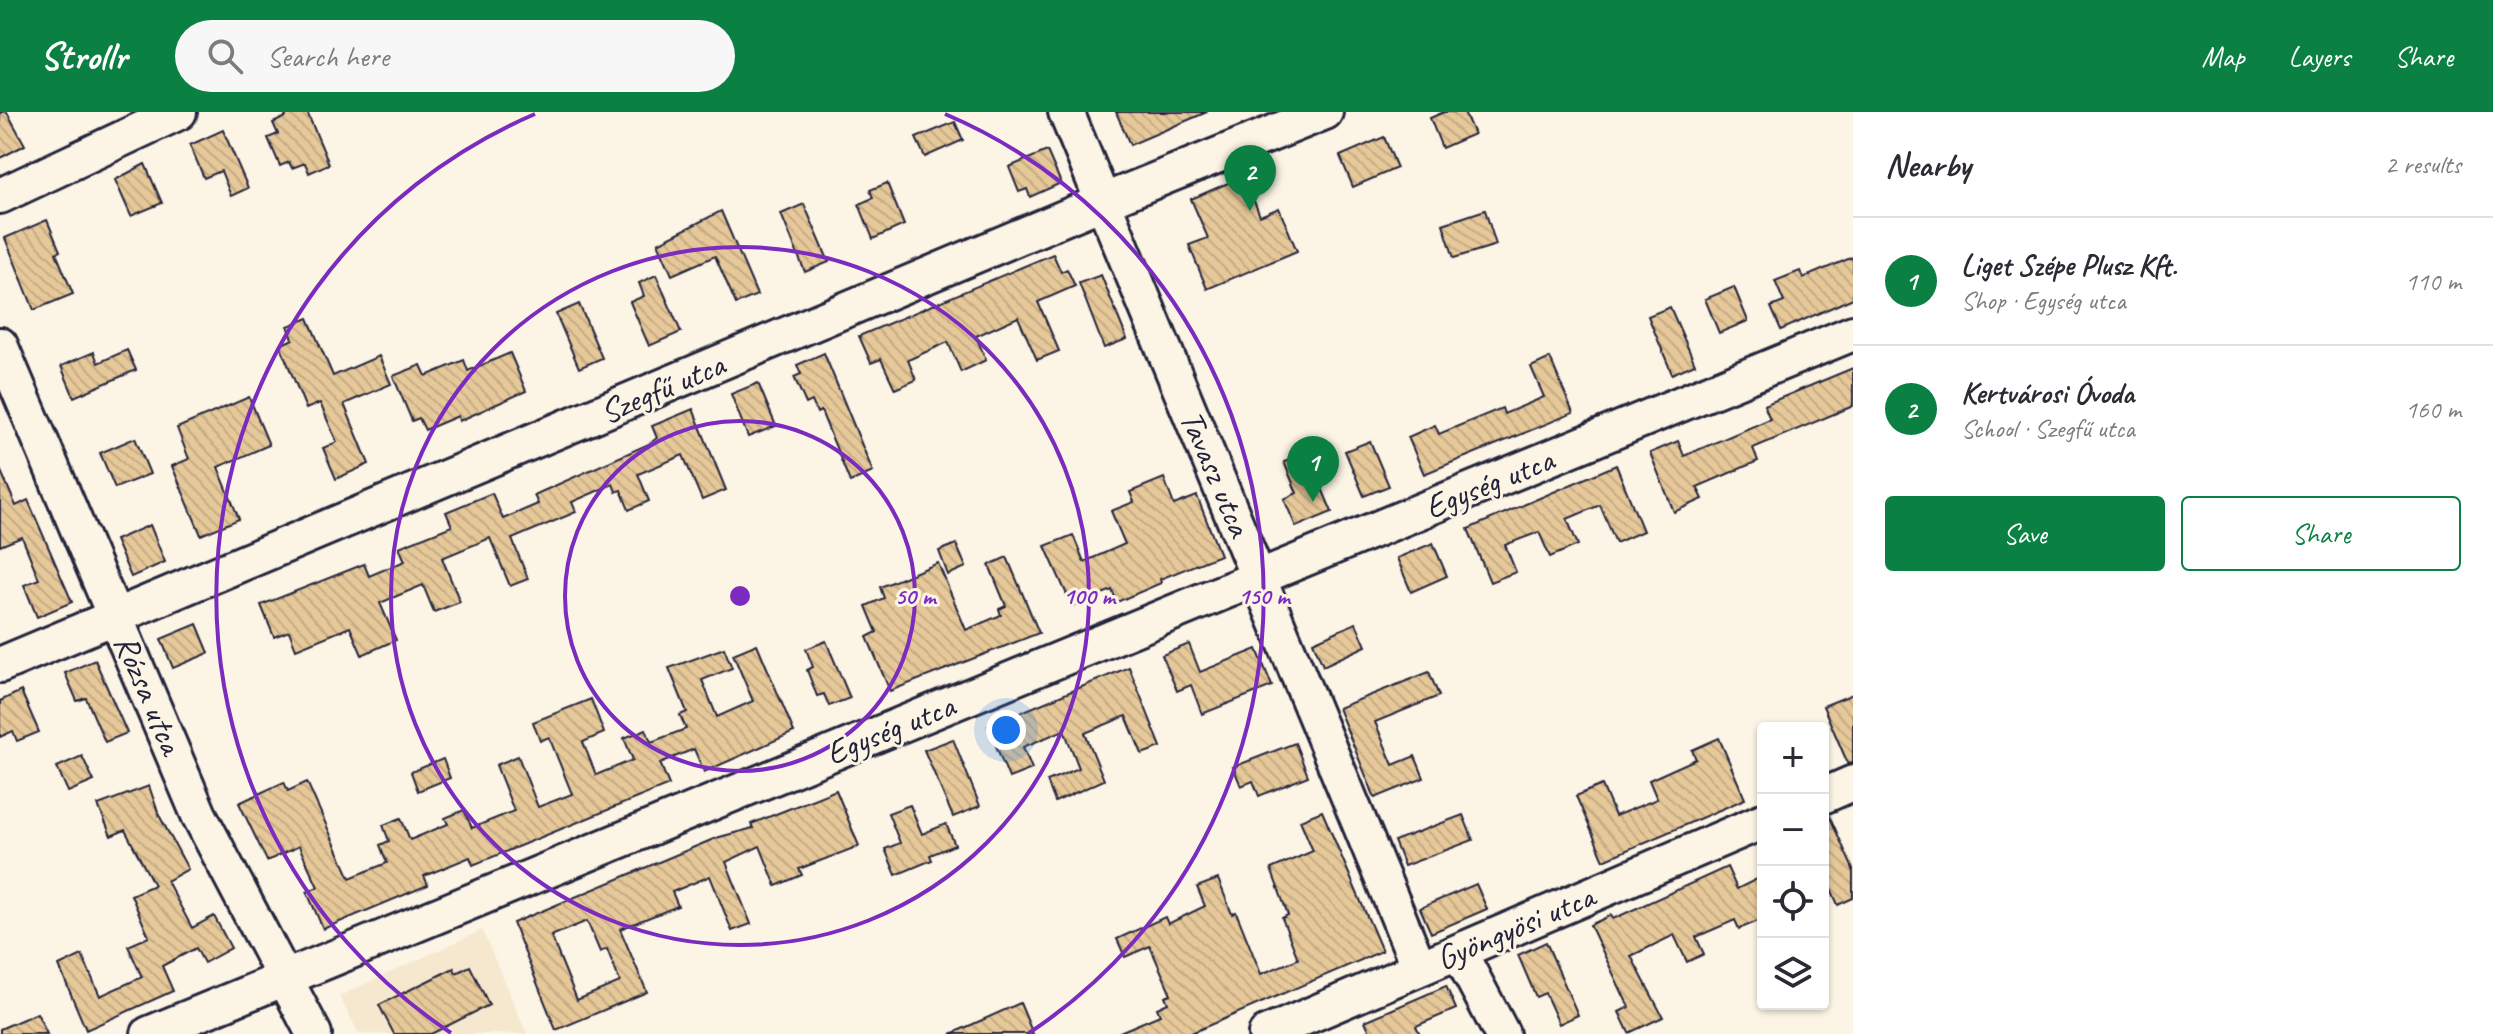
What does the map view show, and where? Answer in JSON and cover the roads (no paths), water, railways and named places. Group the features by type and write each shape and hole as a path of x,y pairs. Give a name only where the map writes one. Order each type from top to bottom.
{"street":[{"path":"0,196 179,112"},
{"name":"Tavasz utca","path":"1066,112 1419,967"},
{"name":"Szegfű utca","path":"0,665 1102,202 1325,112"},
{"name":"Egység utca","path":"149,1034 1853,333"},
{"name":"Rózsa utca","path":"0,345 199,815 314,1034"},
{"path":"1828,794 1853,783"},
{"name":"Gyöngyösi utca","path":"1266,1034 1757,824"},
{"path":"1459,952 1502,1034"}],"place":[{"name":"Kertvárosi Óvoda","path":"1250,211"},
{"name":"Liget Szépe Plusz Kft.","path":"1313,502"}]}
